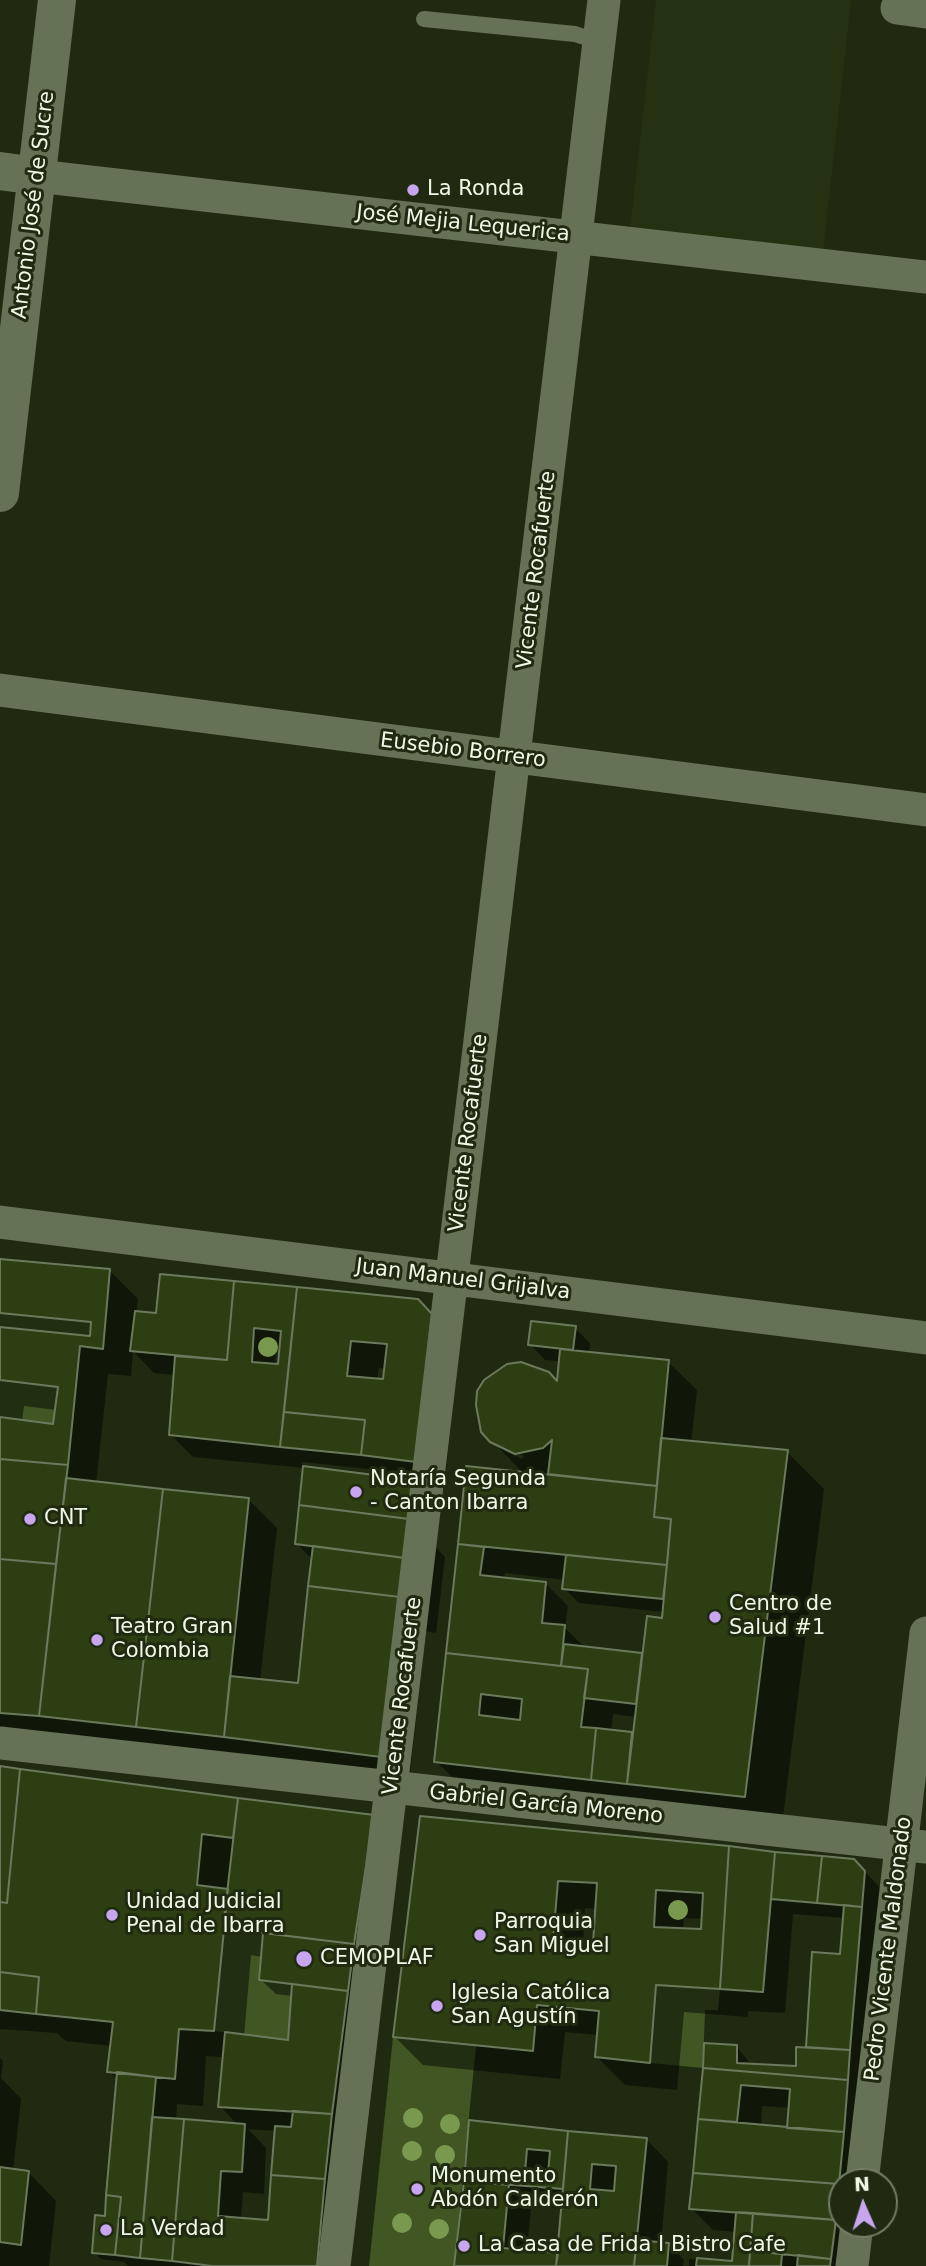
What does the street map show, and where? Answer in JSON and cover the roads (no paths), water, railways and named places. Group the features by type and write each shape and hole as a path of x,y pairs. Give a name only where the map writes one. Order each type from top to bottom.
{"street":[{"name":"Antonio José de Sucre","path":"0,493 18,174 57,0"},
{"name":"Vicente Rocafuerte","path":"334,2266 604,0"},
{"name":"José Mejia Lequerica","path":"18,174 926,277"},
{"name":"Eusebio Borrero","path":"0,691 926,810"},
{"name":"Juan Manuel Grijalva","path":"0,1222 926,1338"},
{"name":"Pedro Vicente Maldonado","path":"864,2168 914,1846 926,1633"},
{"name":"Gabriel García Moreno","path":"0,1743 914,1846"},
{"path":"852,2266 855,2238"}],"lane":[{"path":"424,19 575,34 599,42"}],"place":[{"name":"La Ronda","path":"413,190"},
{"name":"Notaría Segunda - Canton Ibarra","path":"356,1492"},
{"name":"CNT","path":"30,1519"},
{"name":"Centro de Salud #1","path":"715,1617"},
{"name":"Teatro Gran Colombia","path":"97,1640"},
{"name":"Unidad Judicial Penal de Ibarra","path":"112,1915"},
{"name":"Parroquia San Miguel","path":"480,1935"},
{"name":"CEMOPLAF","path":"304,1959"},
{"name":"Iglesia Católica San Agustín","path":"437,2006"},
{"name":"Monumento Abdón Calderón","path":"417,2189"},
{"name":"La Verdad","path":"106,2230"},
{"name":"La Casa de Frida I Bistro Cafe","path":"464,2246"}]}
